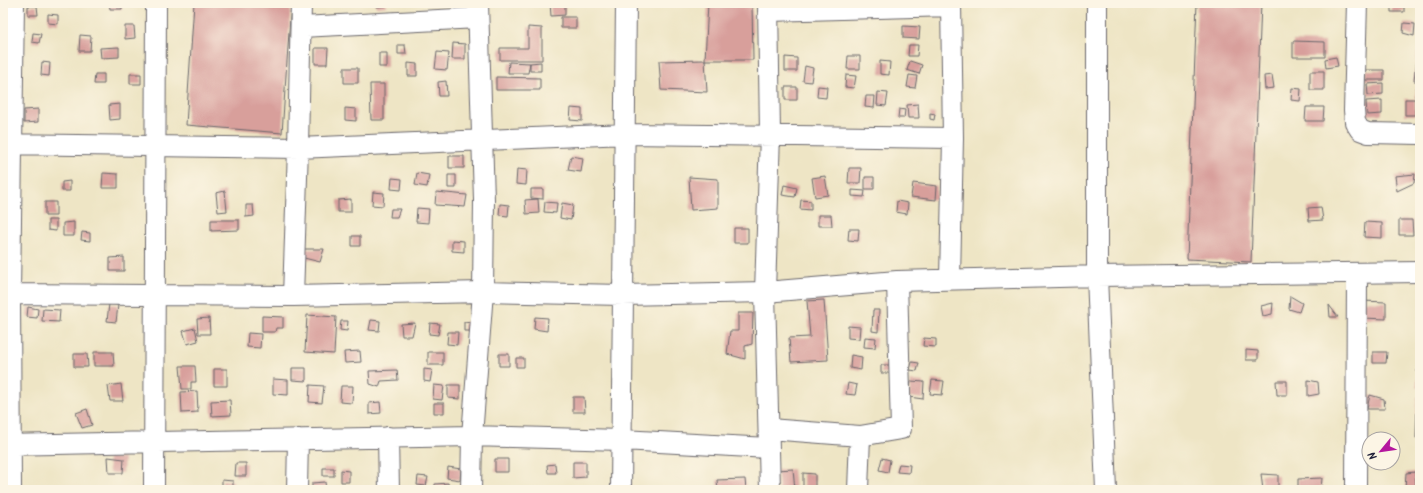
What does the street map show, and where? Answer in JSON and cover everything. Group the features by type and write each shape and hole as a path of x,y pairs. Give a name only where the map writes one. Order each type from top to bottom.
{"street":[{"path":"154,490 156,3"},
{"path":"293,296 301,3"},
{"path":"621,490 622,295 626,134 626,3"},
{"path":"1097,3 1097,276 1106,490"},
{"path":"1356,3 1355,122 1360,130 1368,133 1420,134"},
{"path":"770,490 765,292 770,134 768,7 951,5 954,138 950,279"},
{"path":"301,26 478,10 484,200 483,292 472,436 471,490"},
{"path":"10,14 7,445 11,490"},
{"path":"8,144 298,148 626,134 770,134 954,138"},
{"path":"7,294 293,296 483,292 622,295 765,292 897,281 950,279 1420,272"},
{"path":"1356,490 1357,273"},
{"path":"7,445 90,445 154,442 472,436 622,440 769,439 860,436 901,429 897,281"},
{"path":"858,490 860,436"},
{"path":"388,437 389,490"},
{"path":"297,490 298,439"}],"building":[{"path":"109,3 122,3 122,9 110,9"},
{"path":"194,3 291,3 282,133 186,125"},
{"path":"376,3 386,3 386,6 376,7"},
{"path":"550,3 565,3 565,15 551,16"},
{"path":"708,3 752,3 753,60 705,60"},
{"path":"1197,3 1261,3 1251,262 1187,259"},
{"path":"1391,3 1404,3 1404,12 1391,12"},
{"path":"28,6 37,6 38,15 28,15"},
{"path":"48,14 58,15 58,24 48,23"},
{"path":"561,17 576,17 576,28 561,28"},
{"path":"1404,23 1415,24 1414,36 1403,33"},
{"path":"125,26 134,26 135,38 125,39"},
{"path":"903,26 920,27 919,39 903,38"},
{"path":"528,27 542,28 542,60 500,60 500,48 528,48"},
{"path":"33,33 41,34 39,43 32,42"},
{"path":"80,35 91,36 90,51 79,51"},
{"path":"1293,41 1325,42 1325,57 1293,57"},
{"path":"453,43 465,44 465,59 452,59"},
{"path":"398,45 405,45 406,54 398,54"},
{"path":"909,45 918,45 917,56 908,56"},
{"path":"119,47 119,57 101,58 100,48"},
{"path":"315,48 328,48 327,64 315,64"},
{"path":"437,52 449,53 447,70 435,69"},
{"path":"379,53 387,53 387,67 379,67"},
{"path":"1417,53 1420,53 1420,69 1416,69"},
{"path":"848,56 860,56 860,69 847,69"},
{"path":"785,57 797,58 797,71 785,71"},
{"path":"1336,57 1338,66 1326,68 1325,59"},
{"path":"705,60 707,92 661,90 659,61"},
{"path":"880,61 890,62 889,75 880,74"},
{"path":"910,61 922,65 919,74 907,70"},
{"path":"42,62 50,63 49,76 41,75"},
{"path":"509,62 530,63 528,73 508,73"},
{"path":"541,62 541,71 530,71 530,63"},
{"path":"408,63 417,64 417,76 408,76"},
{"path":"805,66 813,68 811,82 803,81"},
{"path":"344,68 358,68 358,83 344,83"},
{"path":"1366,70 1384,70 1384,80 1365,80"},
{"path":"1415,70 1420,71 1420,81 1414,81"},
{"path":"1310,71 1324,71 1324,90 1310,90"},
{"path":"95,74 104,74 104,84 94,84"},
{"path":"130,74 141,74 141,84 130,84"},
{"path":"846,75 856,76 854,88 845,87"},
{"path":"909,75 917,76 915,88 907,87"},
{"path":"1272,75 1274,88 1265,89 1264,76"},
{"path":"496,77 540,78 540,90 496,90"},
{"path":"446,81 447,96 439,96 438,82"},
{"path":"1383,83 1383,94 1368,95 1367,84"},
{"path":"370,84 384,84 384,120 371,120"},
{"path":"1417,84 1420,85 1420,98 1415,97"},
{"path":"818,86 827,87 826,98 817,97"},
{"path":"785,87 797,87 797,100 785,100"},
{"path":"1292,88 1301,89 1300,101 1291,100"},
{"path":"878,92 888,93 886,106 877,105"},
{"path":"866,96 875,96 874,108 865,107"},
{"path":"1405,99 1415,99 1415,115 1405,115"},
{"path":"1382,100 1382,114 1367,115 1366,101"},
{"path":"120,104 120,119 110,120 109,105"},
{"path":"918,104 919,118 908,118 907,105"},
{"path":"1306,107 1324,107 1323,121 1305,121"},
{"path":"345,108 356,109 356,121 345,120"},
{"path":"571,108 582,109 582,121 570,120"},
{"path":"38,109 38,122 24,123 24,110"},
{"path":"899,109 905,110 904,118 898,118"},
{"path":"930,113 935,114 934,120 930,119"},
{"path":"449,156 464,156 464,168 449,168"},
{"path":"571,156 583,158 581,172 568,170"},
{"path":"849,168 861,168 860,183 848,183"},
{"path":"517,169 527,170 526,185 516,184"},
{"path":"103,173 118,174 118,188 102,188"},
{"path":"417,173 429,175 427,187 415,185"},
{"path":"1415,174 1414,183 1397,191 1395,176"},
{"path":"448,175 456,175 456,188 448,188"},
{"path":"825,176 828,195 815,197 812,178"},
{"path":"689,177 718,179 718,208 691,210"},
{"path":"865,177 874,177 874,189 865,189"},
{"path":"392,178 402,179 401,190 391,189"},
{"path":"70,181 70,191 62,191 62,182"},
{"path":"913,183 937,186 936,200 911,197"},
{"path":"784,185 797,188 795,197 782,195"},
{"path":"531,189 543,189 543,199 531,198"},
{"path":"852,190 865,191 864,197 852,196"},
{"path":"225,191 227,211 218,212 216,193"},
{"path":"373,192 384,193 383,206 372,205"},
{"path":"436,192 467,195 465,207 435,205"},
{"path":"351,199 351,212 338,212 338,200"},
{"path":"538,199 539,213 526,214 525,200"},
{"path":"801,200 811,201 811,210 800,209"},
{"path":"897,201 908,203 907,214 896,212"},
{"path":"45,202 56,202 56,216 45,216"},
{"path":"545,202 557,203 556,213 544,212"},
{"path":"562,203 573,205 571,220 560,218"},
{"path":"500,204 509,205 508,216 499,215"},
{"path":"246,205 253,205 254,216 246,217"},
{"path":"1321,207 1323,220 1309,221 1308,208"},
{"path":"417,208 429,209 428,223 416,222"},
{"path":"391,209 400,209 397,217 390,217"},
{"path":"818,215 831,215 832,226 818,226"},
{"path":"48,220 56,220 56,231 48,230"},
{"path":"211,220 239,220 239,230 211,231"},
{"path":"1399,220 1412,220 1413,235 1399,235"},
{"path":"74,222 74,236 63,236 63,223"},
{"path":"1365,222 1382,223 1382,238 1364,237"},
{"path":"734,228 748,228 748,243 734,243"},
{"path":"849,229 859,229 858,241 848,240"},
{"path":"82,232 90,233 90,241 81,240"},
{"path":"352,236 360,236 360,246 352,246"},
{"path":"452,240 464,241 464,252 452,251"},
{"path":"304,249 324,249 320,262 304,258"},
{"path":"124,257 124,271 110,271 110,258"},
{"path":"1290,296 1302,303 1299,312 1289,309"},
{"path":"824,300 828,360 791,362 789,338 810,337 807,301"},
{"path":"1363,301 1386,302 1386,319 1363,318"},
{"path":"1273,303 1272,314 1263,316 1261,306"},
{"path":"109,304 118,305 116,322 107,321"},
{"path":"1329,305 1338,317 1330,317"},
{"path":"28,307 38,309 37,318 27,317"},
{"path":"43,309 60,310 59,322 42,321"},
{"path":"873,310 879,310 878,332 872,331"},
{"path":"738,313 753,313 752,344 745,346 745,359 727,354 730,331 738,331"},
{"path":"307,315 336,317 334,354 305,352"},
{"path":"262,316 283,317 283,328 276,328 275,332 262,332"},
{"path":"535,317 548,318 547,331 534,329"},
{"path":"209,318 210,334 198,334 197,319"},
{"path":"371,320 380,321 379,331 369,330"},
{"path":"341,321 348,321 347,331 340,330"},
{"path":"464,322 471,323 470,331 464,331"},
{"path":"415,323 412,336 402,336 401,324"},
{"path":"430,323 440,324 438,335 429,334"},
{"path":"848,326 860,327 859,339 848,338"},
{"path":"195,328 198,341 187,344 183,331"},
{"path":"448,332 458,332 457,345 447,344"},
{"path":"248,333 261,334 260,348 247,347"},
{"path":"865,337 876,338 875,348 864,347"},
{"path":"924,338 936,339 936,347 923,346"},
{"path":"1246,350 1258,351 1258,360 1246,360"},
{"path":"360,351 361,362 345,363 344,352"},
{"path":"94,352 113,352 114,366 94,366"},
{"path":"428,352 443,352 443,365 428,365"},
{"path":"1373,352 1387,352 1386,363 1373,363"},
{"path":"74,354 87,354 88,367 74,367"},
{"path":"499,354 509,354 509,366 499,366"},
{"path":"851,355 862,357 861,370 850,368"},
{"path":"516,358 524,358 524,367 516,367"},
{"path":"912,362 919,363 917,371 910,370"},
{"path":"881,365 893,365 893,373 881,373"},
{"path":"180,366 195,366 196,382 191,382 191,389 182,389"},
{"path":"292,368 306,368 306,381 292,380"},
{"path":"214,369 227,369 227,386 214,386"},
{"path":"424,369 432,370 430,382 424,381"},
{"path":"397,370 398,380 381,381 379,387 370,384 369,371"},
{"path":"1417,370 1420,370 1420,387 1417,386"},
{"path":"273,379 288,380 288,395 273,394"},
{"path":"932,380 944,381 942,395 930,394"},
{"path":"1308,380 1318,382 1319,394 1308,396"},
{"path":"911,381 924,382 923,399 909,397"},
{"path":"1276,381 1287,381 1287,395 1277,395"},
{"path":"848,383 857,385 855,395 846,394"},
{"path":"121,384 123,401 110,401 108,386"},
{"path":"310,385 324,386 322,403 309,402"},
{"path":"434,385 444,386 442,400 433,399"},
{"path":"448,385 460,385 460,399 448,398"},
{"path":"341,386 353,386 352,403 340,402"},
{"path":"197,391 198,412 182,413 181,392"},
{"path":"1370,395 1384,399 1385,409 1367,409"},
{"path":"573,397 584,397 585,412 573,412"},
{"path":"1417,397 1420,397 1420,438 1416,438"},
{"path":"230,400 231,415 212,416 211,401"},
{"path":"380,402 381,413 369,414 369,403"},
{"path":"434,403 444,403 444,413 434,413"},
{"path":"87,409 92,425 82,428 76,413"},
{"path":"108,457 124,459 123,473 109,473"},
{"path":"882,458 890,460 888,472 879,470"},
{"path":"495,459 508,459 508,472 495,472"},
{"path":"573,462 586,462 586,477 573,478"},
{"path":"236,463 246,463 246,476 235,476"},
{"path":"555,464 556,473 548,473 547,465"},
{"path":"899,464 910,465 909,473 897,472"},
{"path":"448,467 461,469 460,480 447,478"},
{"path":"323,468 334,468 334,476 323,476"},
{"path":"793,469 795,490 779,490 777,470"},
{"path":"341,470 349,471 349,482 341,482"},
{"path":"1415,472 1416,490 1405,490 1406,473"},
{"path":"803,473 815,474 815,490 803,490"},
{"path":"1261,474 1278,475 1278,490 1263,490"},
{"path":"418,476 428,477 426,486 417,485"},
{"path":"1322,478 1321,490 1298,490 1298,479"},
{"path":"745,479 746,490 718,490 717,480"},
{"path":"222,480 233,481 233,490 222,490"},
{"path":"325,482 326,490 312,490 312,483"},
{"path":"448,483 449,490 435,490 435,484"}]}
